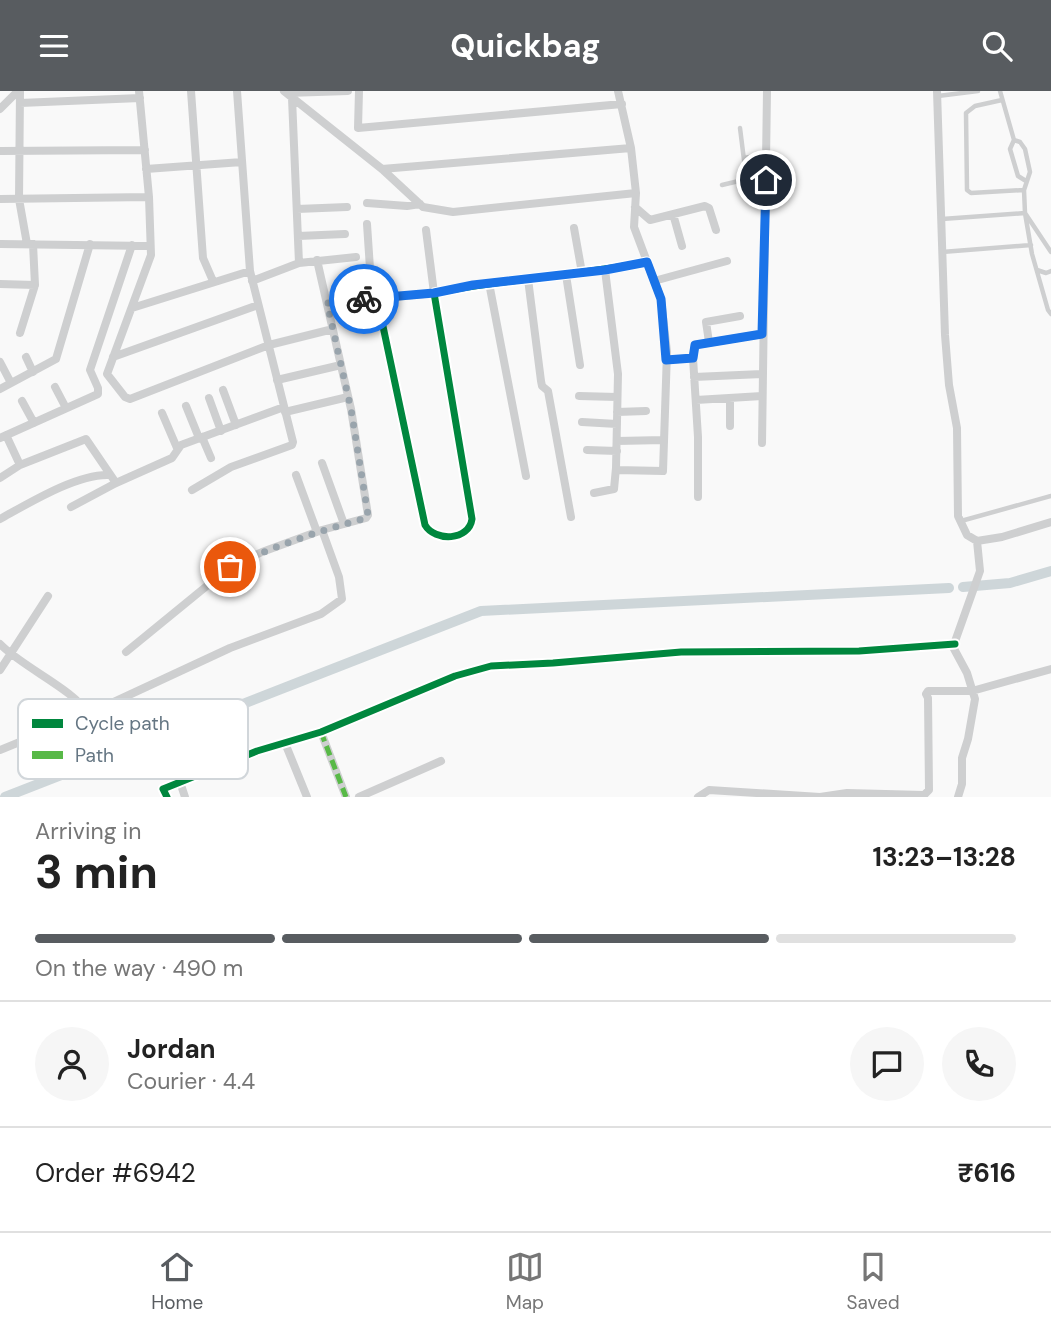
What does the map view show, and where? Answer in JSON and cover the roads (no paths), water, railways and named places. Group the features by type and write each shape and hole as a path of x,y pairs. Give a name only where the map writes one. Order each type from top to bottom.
{"street":[{"path":"191,91 203,258 213,281"},
{"path":"192,490 231,467 292,445 293,442 250,271 237,91"},
{"path":"288,93 348,91"},
{"path":"355,148 359,91"},
{"path":"616,470 663,471 666,360 661,299 634,227 636,193 631,148 618,91"},
{"path":"762,443 767,91"},
{"path":"288,93 382,169 420,204 434,210 453,212 636,193"},
{"path":"288,93 299,263"},
{"path":"937,94 949,385 957,428 960,522 967,535 977,541 1002,537 1051,522"},
{"path":"0,109 17,95"},
{"path":"17,95 19,198 30,244 35,285 20,333"},
{"path":"0,96 140,95 151,254 107,374 125,397 130,399 269,345 333,329"},
{"path":"358,128 622,104"},
{"path":"382,169 631,148"},
{"path":"0,151 145,150"},
{"path":"146,169 196,163 242,162"},
{"path":"0,199 149,197"},
{"path":"367,203 413,206 420,204"},
{"path":"297,209 347,207"},
{"path":"635,207 650,220 707,207 716,230"},
{"path":"673,214 682,246"},
{"path":"367,224 374,298 425,524 430,532 450,537 470,527 472,519 426,230"},
{"path":"574,228 582,273"},
{"path":"298,236 345,234"},
{"path":"0,244 150,246"},
{"path":"0,389 56,359 90,244"},
{"path":"20,465 3,436 97,394 90,370 132,245"},
{"path":"252,281 299,263 356,257"},
{"path":"125,652 230,567 319,531 366,518 369,512 348,397 317,260"},
{"path":"654,281 727,261"},
{"path":"327,303 434,293 647,262"},
{"path":"594,493 614,489 617,450 617,367 605,270"},
{"path":"132,308 250,271"},
{"path":"566,275 580,365"},
{"path":"528,279 541,381 548,391 571,517"},
{"path":"489,283 526,476"},
{"path":"0,284 35,285"},
{"path":"113,357 258,305"},
{"path":"709,342 706,322 740,316"},
{"path":"698,497 693,358 695,345 762,334"},
{"path":"26,357 33,372"},
{"path":"666,360 693,358"},
{"path":"0,362 11,383"},
{"path":"277,380 341,365"},
{"path":"694,377 762,374"},
{"path":"55,387 66,408"},
{"path":"223,390 236,425"},
{"path":"579,396 617,397"},
{"path":"696,400 762,396"},
{"path":"71,507 113,479 172,458 177,448 201,438 285,410 348,397"},
{"path":"209,398 221,431"},
{"path":"730,398 730,426"},
{"path":"22,401 34,423"},
{"path":"186,406 211,458"},
{"path":"617,412 646,411"},
{"path":"162,413 177,448"},
{"path":"582,422 617,424"},
{"path":"0,478 20,465 86,439 113,479"},
{"path":"617,441 664,440"},
{"path":"587,450 617,450"},
{"path":"322,463 344,524"},
{"path":"1,516 97,474 113,479"},
{"path":"120,699 230,648 321,614 342,599 339,577 296,475"},
{"path":"958,797 962,784 962,758 975,699 967,673 953,647 980,571 977,541"},
{"path":"0,670 48,596"},
{"path":"0,644 10,654 75,699"},
{"path":"248,755 321,732 455,676 491,666 681,652 859,651 955,644"},
{"path":"698,797 709,790 820,797 847,793 924,795 929,790 928,691 972,691 1051,669"},
{"path":"321,732 346,797"},
{"path":"0,750 18,743"},
{"path":"285,743 307,797"},
{"path":"359,797 442,761"},
{"path":"167,797 163,789 187,779"},
{"path":"180,782 186,797"}],"lane":[{"path":"937,94 978,91"},
{"path":"1000,91 1013,140 1011,154 1018,176 1026,181"},
{"path":"1002,100 975,106 966,113 967,190 971,193 1024,190"},
{"path":"722,185 745,179 747,173 740,128"},
{"path":"1013,140 1020,142 1025,149 1030,172 1024,190 1025,213 1037,271 1051,314"},
{"path":"744,158 766,155"},
{"path":"941,219 1025,213"},
{"path":"1025,213 1051,252"},
{"path":"942,252 1031,246"},
{"path":"1037,271 1051,271"},
{"path":"960,522 1051,496"}],"waterway":[{"path":"963,587 1010,583 1051,571"},
{"path":"248,702 481,611 949,588"},
{"path":"5,797 51,779"}]}
